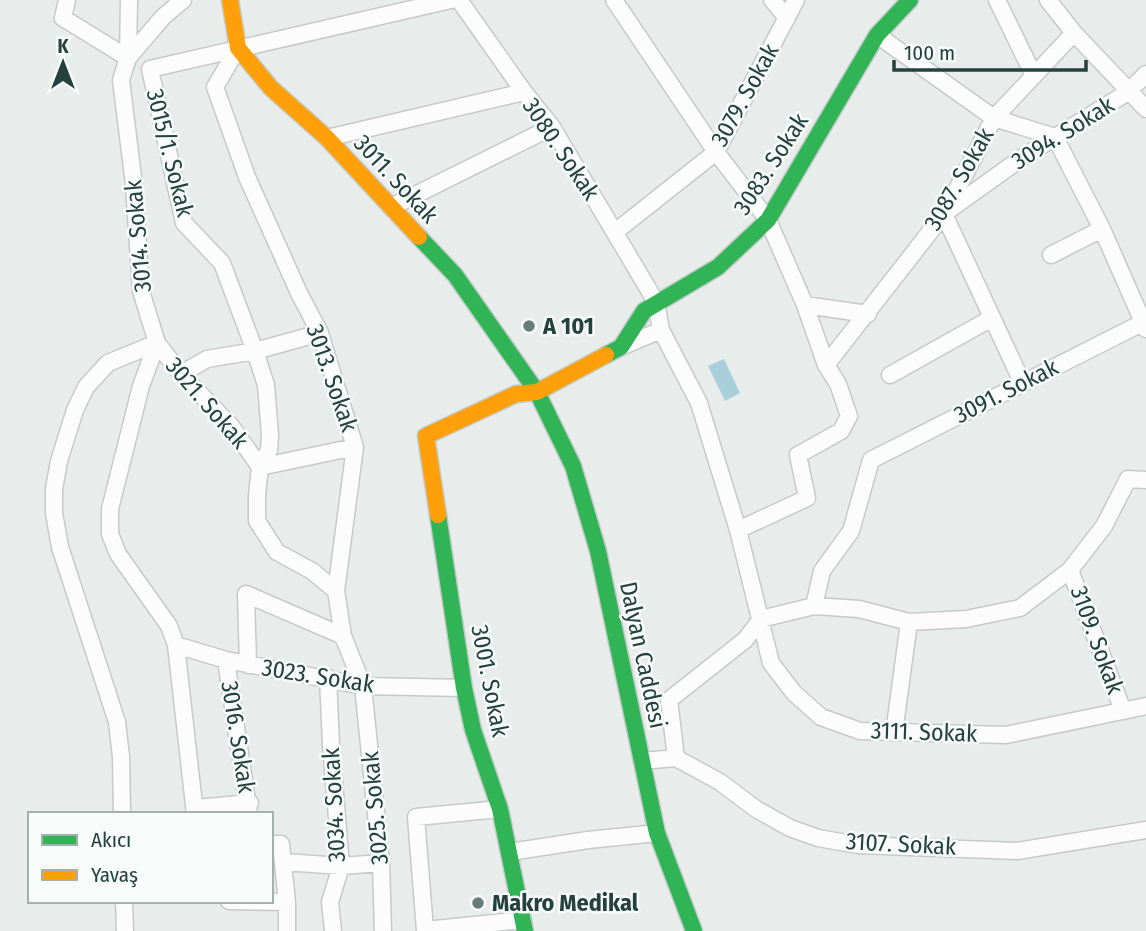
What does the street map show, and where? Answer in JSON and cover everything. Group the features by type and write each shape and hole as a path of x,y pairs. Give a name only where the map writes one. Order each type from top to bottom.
{"street":[{"path":"67,0 63,18 128,58 163,18 183,0"},
{"name":"3014. Sokak","path":"129,0 128,58 121,80 134,185 141,292 157,343"},
{"path":"230,0 238,48 452,0"},
{"name":"3080. Sokak","path":"459,0 552,127 656,302"},
{"path":"614,0 716,152 768,220 849,416 841,430 798,455 807,498 738,530"},
{"path":"772,0 787,18"},
{"name":"3079. Sokak","path":"615,232 716,152 796,0"},
{"name":"3083. Sokak","path":"426,436 516,394 537,392 621,346 644,311 718,268 768,220 877,35 909,0"},
{"path":"997,0 1034,76"},
{"path":"1048,0 1074,33 1146,109"},
{"name":"3087. Sokak","path":"826,365 944,214 994,117 1074,33"},
{"path":"877,35 994,117 1055,137 1102,229 1144,326"},
{"name":"3011. Sokak","path":"238,48 271,88 327,138 455,275 537,392"},
{"name":"3013. Sokak","path":"238,48 215,87 247,177 320,334 355,447 337,592 343,636 363,686"},
{"name":"3015/1. Sokak","path":"238,48 150,69 184,223 222,263 256,351"},
{"name":"3094. Sokak","path":"944,214 1023,157 1128,92 1146,74"},
{"path":"327,138 524,92"},
{"path":"391,207 552,127"},
{"path":"944,214 1022,382"},
{"path":"1051,255 1102,229"},
{"path":"656,302 661,330 699,403 738,530 761,619"},
{"path":"805,305 868,314"},
{"path":"890,376 992,318"},
{"name":"3091. Sokak","path":"814,606 822,571 851,531 871,460 1022,382 1144,326"},
{"path":"621,346 661,330"},
{"path":"181,374 206,359 256,351 320,334"},
{"path":"157,343 141,386 110,509 110,534 118,554 169,625 176,645 195,811 250,808"},
{"path":"122,812 117,722 60,547 54,513 54,489 59,461 86,387 108,363 157,343"},
{"name":"3021. Sokak","path":"157,343 181,374 231,426 260,467 257,521 277,552 312,571 337,592"},
{"path":"256,351 266,385 270,420 269,450 260,467"},
{"name":"Dalyan Caddesi","path":"537,392 573,466 598,551 657,833 694,931"},
{"name":"3001. Sokak","path":"426,436 464,688 473,730 500,809 524,925"},
{"path":"260,467 355,447"},
{"path":"642,761 676,758 669,700 745,640 761,619 814,606 859,610 909,622 966,619 1020,608 1070,570 1104,526 1128,479 1146,480"},
{"name":"3109. Sokak","path":"1070,570 1123,711"},
{"path":"248,665 246,594 343,636"},
{"name":"3111. Sokak","path":"761,619 771,663 794,693 821,718 860,731 1006,735 1146,706"},
{"path":"894,733 909,622"},
{"name":"3023. Sokak","path":"176,645 248,665 363,686 464,688"},
{"name":"3016. Sokak","path":"226,660 250,808"},
{"name":"3034. Sokak","path":"328,678 341,866 330,902 333,931"},
{"name":"3025. Sokak","path":"363,686 381,863 383,931"},
{"name":"3107. Sokak","path":"676,758 720,782 756,809 790,828 818,838 858,845 1017,850 1146,830"},
{"path":"500,809 416,817 425,930 524,925"},
{"path":"510,852 657,833"},
{"path":"273,844 281,844 284,862 287,931"},
{"path":"284,862 341,866 381,863"},
{"path":"273,902 287,902"},
{"path":"124,903 125,931"}],"water":[{"path":"724,359 740,393 725,401 708,366"}],"traffic: fast":[{"path":"606,355 621,347 644,311 718,267 768,220 877,35 910,0"},
{"path":"419,237 455,275 537,392 573,466 598,551 657,833 694,931"},
{"path":"438,515 464,688 473,730 500,809 525,931"}],"traffic: slow":[{"path":"230,0 238,48 271,88 327,138 419,237"},
{"path":"438,515 426,436 516,394 537,392 606,355"}],"place":[{"name":"A 101","path":"529,326"},
{"name":"Makro Medikal","path":"478,903"}]}
